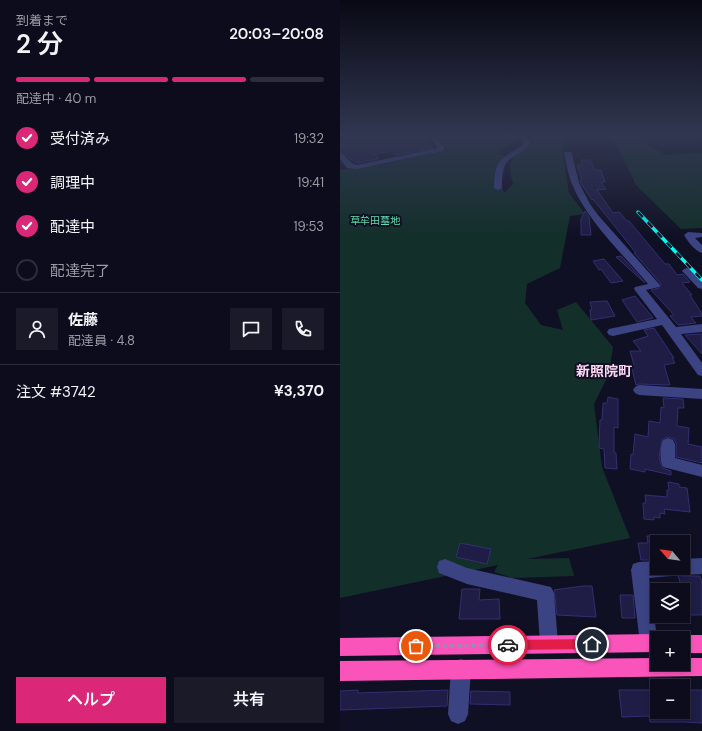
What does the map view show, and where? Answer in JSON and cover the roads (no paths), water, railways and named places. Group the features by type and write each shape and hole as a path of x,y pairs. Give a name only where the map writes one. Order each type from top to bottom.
{"highway":[{"path":"340,647 650,643"},
{"path":"690,644 702,644"},
{"path":"340,671 702,667"}],"street":[{"path":"498,188 498,175 500,169"},
{"path":"572,169 575,183 595,217 655,285 639,289 673,331 702,372"},
{"path":"701,235 688,235 702,250"},
{"path":"687,271 702,286"},
{"path":"613,332 664,321"},
{"path":"673,331 702,328"},
{"path":"639,390 702,394"},
{"path":"668,444 668,463 702,471"},
{"path":"690,567 702,566"},
{"path":"445,567 467,576 545,593 549,644"},
{"path":"650,569 639,570 651,631"},
{"path":"458,714 461,669"}],"railway":[{"path":"638,212 702,280"}],"district":[{"name":"新照院町","path":"604,371"}],"park label":[{"name":"草牟田墓地","path":"375,220"}]}
